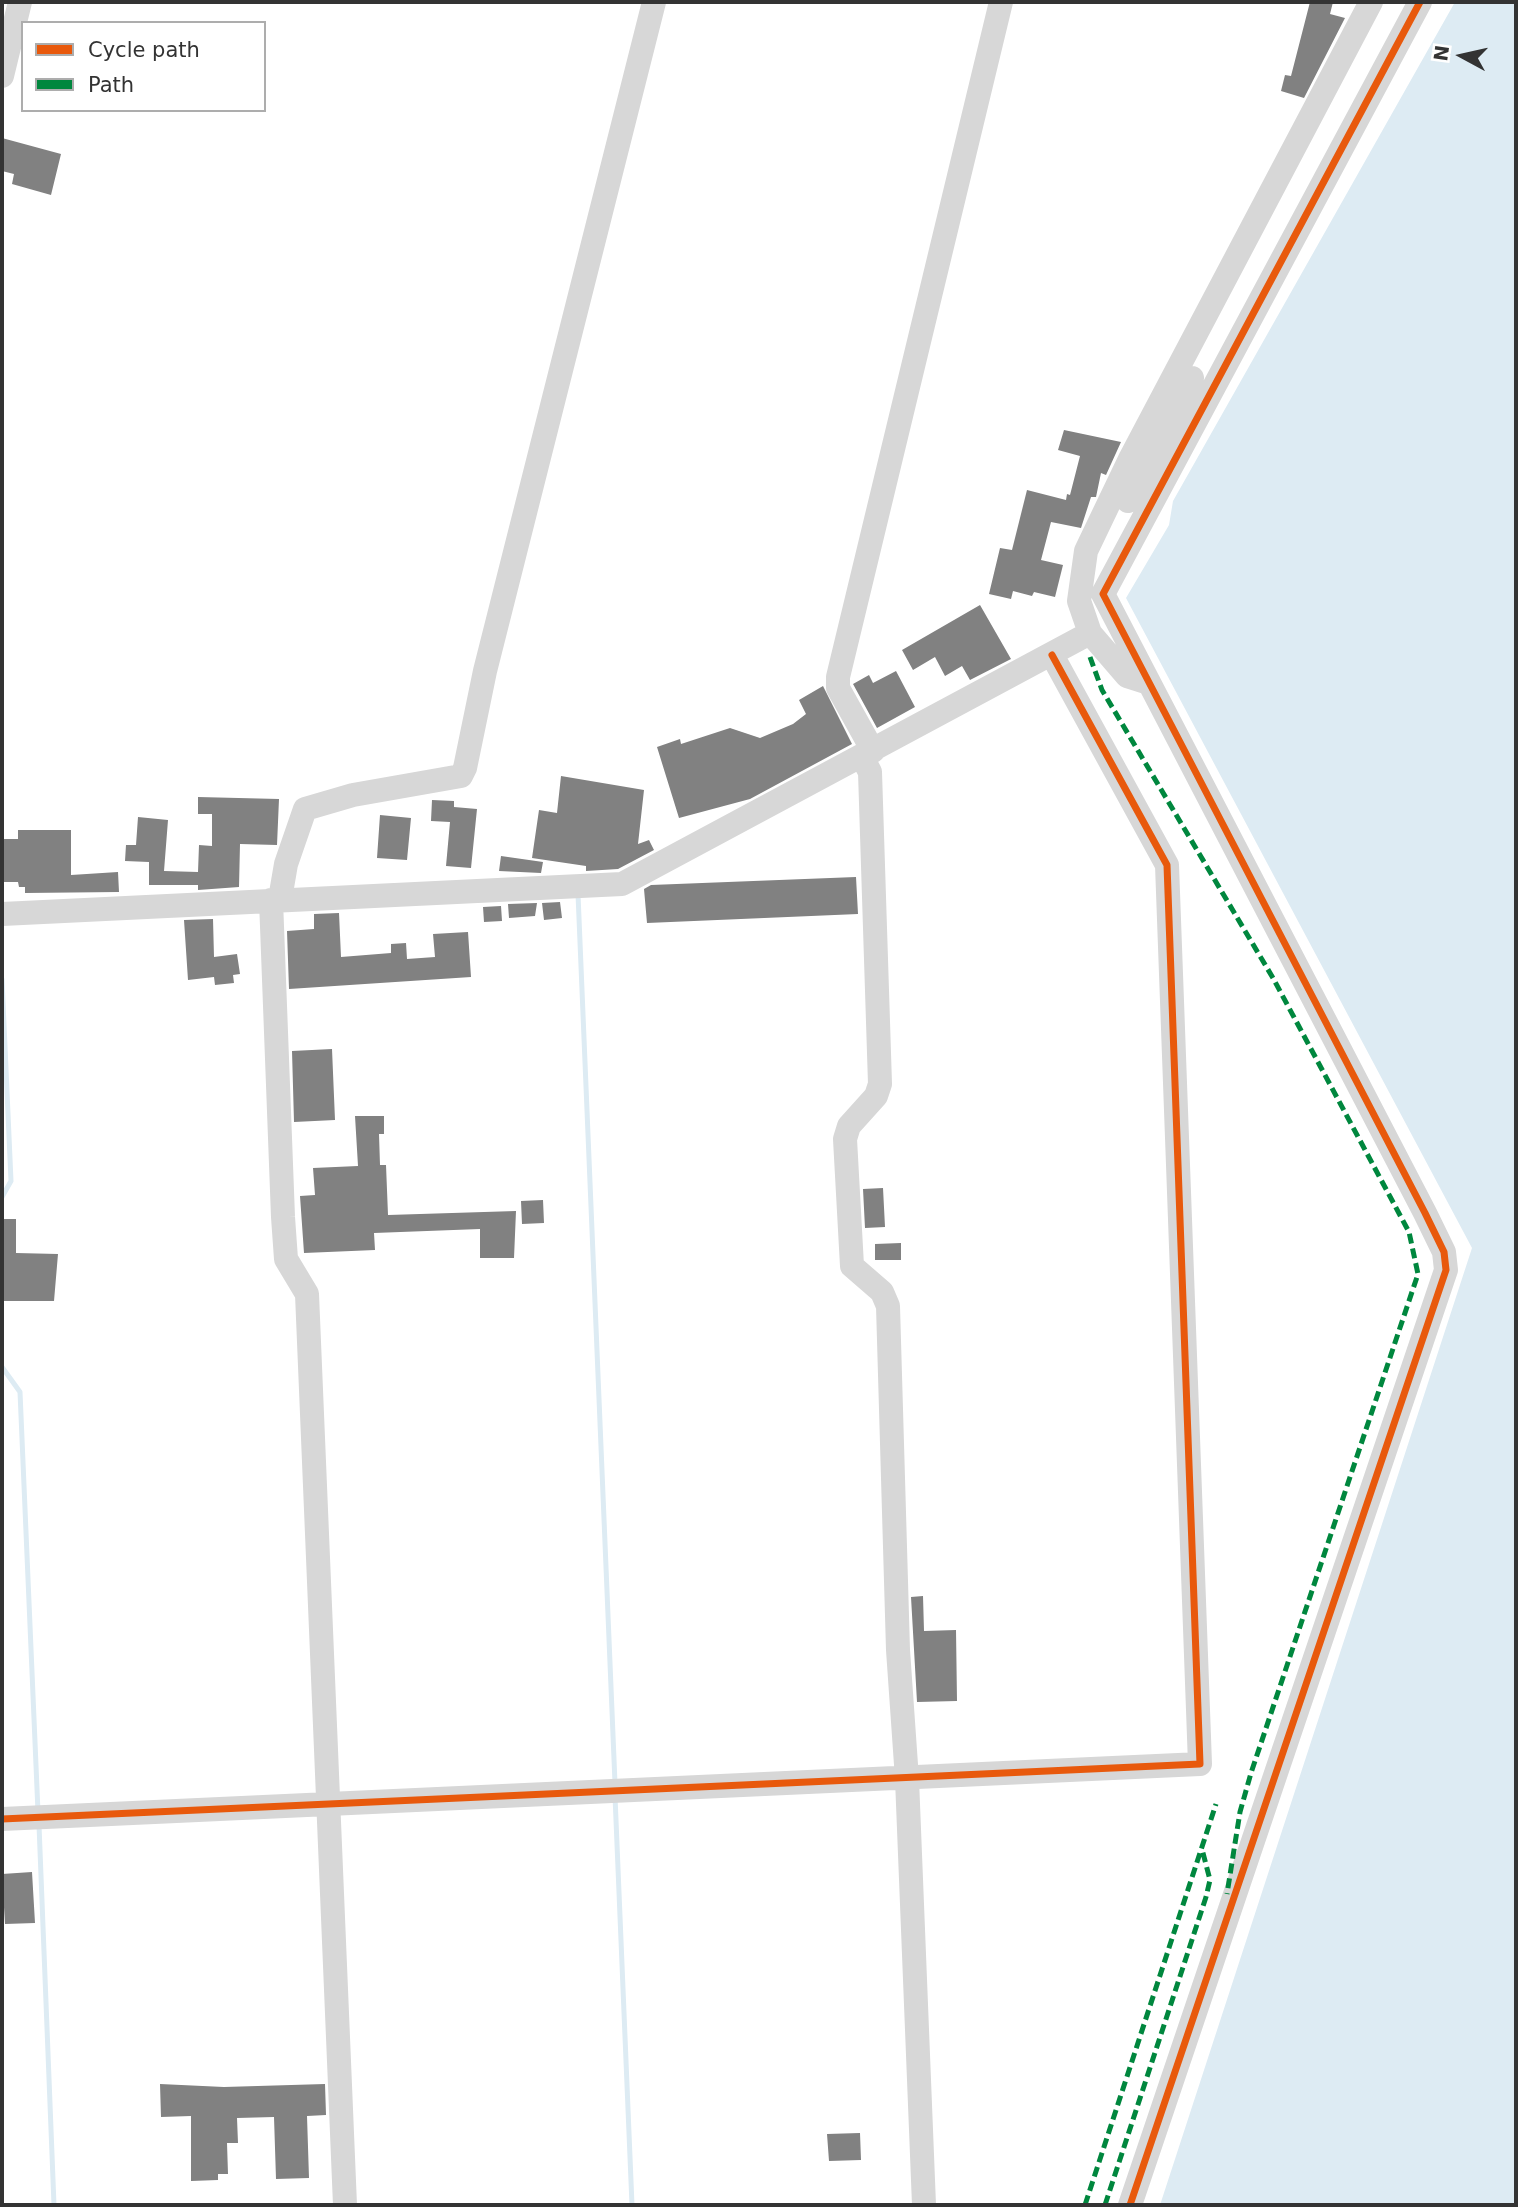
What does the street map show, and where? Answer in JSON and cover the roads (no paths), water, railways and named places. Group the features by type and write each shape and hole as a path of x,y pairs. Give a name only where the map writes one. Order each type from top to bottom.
{"street":[{"path":"2,76 20,2"},
{"path":"345,2205 307,1294 286,1259 282,1217 276,899 305,809 353,796 461,776 465,768 492,645 654,2"},
{"path":"924,2205 907,1779 898,1650 888,1306 882,1293 852,1266 845,1139 849,1126 876,1096 880,1084 870,772 868,754 838,688 838,677 1001,2"},
{"path":"2,1819 1199,1764 1167,865 1071,644 1086,551 1131,457 1371,2"},
{"path":"1086,551 1121,513 1388,2"},
{"path":"1130,2205 1446,1270 1444,1252 1425,1213 1103,594 1420,2"},
{"path":"1079,601 1116,538 1139,527"},
{"path":"2,914 622,884 1071,644"},
{"path":"1071,644 1127,676 1149,683"}],"waterway":[{"path":"578,894 615,1783"},
{"path":"2,979 11,1181 2,1197"},
{"path":"2,1367 20,1392 38,1812"},
{"path":"615,1796 632,2205"},
{"path":"39,1825 54,2205"}]}
